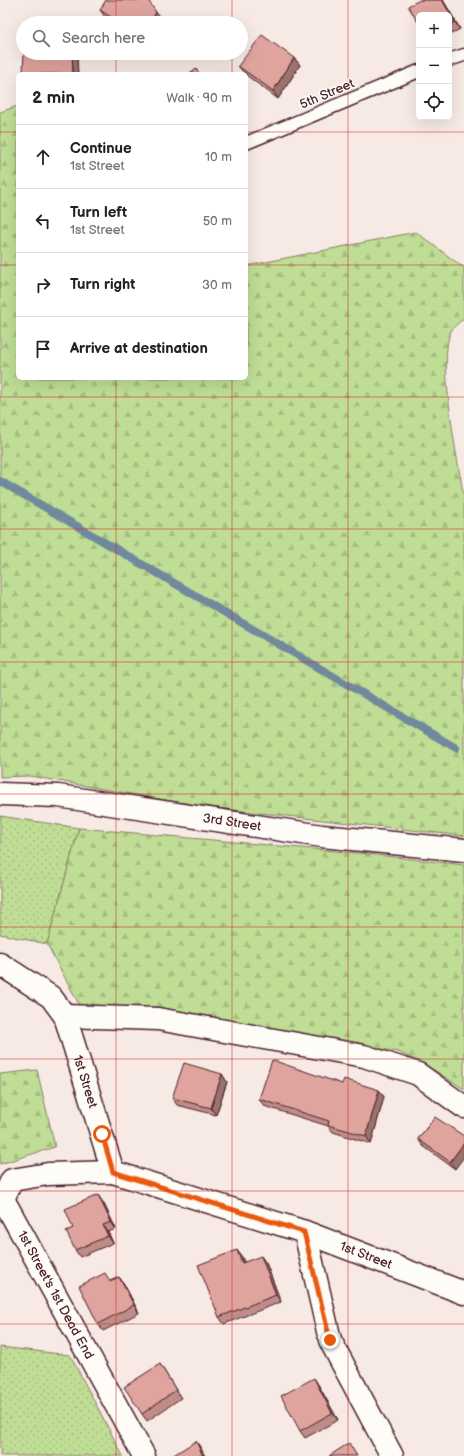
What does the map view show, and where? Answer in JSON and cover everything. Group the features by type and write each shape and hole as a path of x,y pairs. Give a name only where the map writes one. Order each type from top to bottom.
{"street":[{"name":"3rd Street","path":"0,794 58,796 322,836 464,850"},
{"name":"1st Street","path":"0,964 51,997 65,1016 113,1172 304,1232 464,1293"},
{"path":"65,1016 158,1019 364,1056 418,1074 464,1107"},
{"name":"1st Street's 1st Dead End","path":"113,1172 48,1174 12,1180 3,1200 144,1456"},
{"path":"304,1232 330,1340 392,1456"}],"lane":[{"path":"452,59 464,55"},
{"name":"5th Street","path":"248,142 416,72"}],"green space":[{"path":"16,107 16,380 248,380 248,266 416,232 464,268 464,318 451,331 447,345 446,364 450,412 464,497 464,836 199,806 30,776 0,777 0,112"},
{"path":"0,816 79,828 47,944 0,934"},
{"path":"79,828 368,854 464,865 464,1089 424,1064 398,1052 157,1007 81,1008 47,944"},
{"path":"37,1070 55,1147 0,1164 0,1074"},
{"path":"0,1347 70,1355 123,1456 0,1456"}],"building":[{"path":"106,0 148,0 156,12 154,16 109,16 100,10"},
{"path":"420,0 442,0 449,12 416,12 416,19 408,6"},
{"path":"262,35 294,58 273,91 238,66 243,60 248,60 248,53"},
{"path":"24,60 72,60 73,72 23,72"},
{"path":"196,69 198,72 191,72"},
{"path":"272,1060 342,1084 344,1079 379,1090 366,1136 328,1125 329,1121 259,1099"},
{"path":"184,1063 222,1074 211,1108 172,1098"},
{"path":"435,1117 464,1136 464,1143 450,1162 418,1139"},
{"path":"98,1195 111,1222 103,1225 108,1236 75,1250 66,1231 73,1228 65,1209"},
{"path":"237,1250 242,1263 261,1256 276,1295 219,1317 198,1265"},
{"path":"105,1273 110,1281 119,1277 134,1305 98,1324 79,1286"},
{"path":"160,1364 176,1390 142,1414 124,1387"},
{"path":"314,1378 332,1413 300,1431 281,1396"},
{"path":"196,1441 203,1456 172,1456"},
{"path":"349,1443 357,1456 329,1456"}],"waterway":[{"path":"0,481 456,748"}],"route":[{"path":"102,1134 113,1172 304,1232 330,1340"}]}
